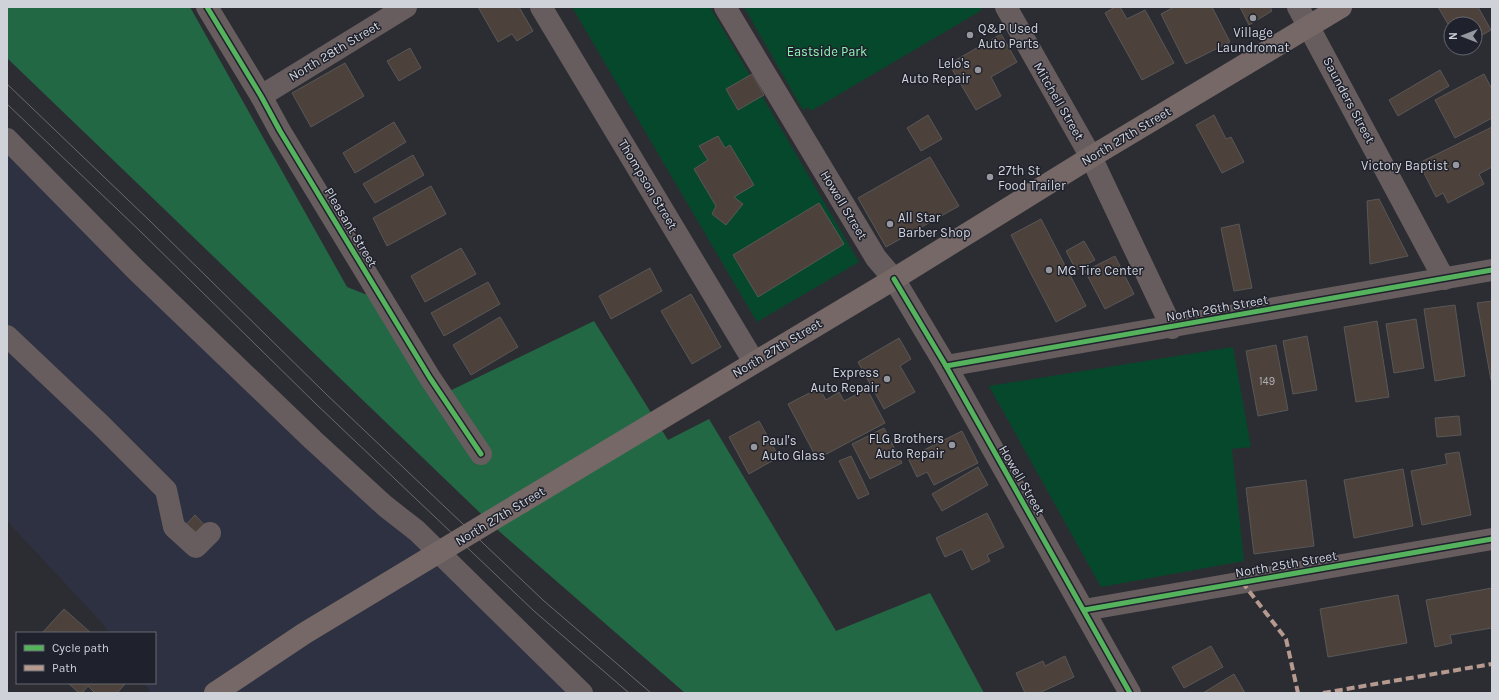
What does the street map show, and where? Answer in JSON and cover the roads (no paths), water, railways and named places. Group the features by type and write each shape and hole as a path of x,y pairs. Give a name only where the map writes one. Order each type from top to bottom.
{"main road":[{"name":"North 27th Street","path":"215,693 305,633 1341,7"}],"street":[{"name":"Pleasant Street","path":"207,7 261,96 280,131 430,378 481,454"},
{"name":"North 28th Street","path":"261,96 385,13 406,7"},
{"name":"Thompson Street","path":"541,7 754,362"},
{"name":"Howell Street","path":"725,7 876,258 894,278 946,366 1130,693"},
{"name":"Mitchell Street","path":"1006,7 1091,157 1172,328"},
{"name":"Saunders Street","path":"1298,7 1444,278"},
{"path":"7,139 136,270 313,440 385,506 416,531 582,693"},
{"name":"North 26th Street","path":"946,366 1172,328 1492,270"},
{"path":"7,336 102,426 166,490 174,527 196,547 210,533"},
{"name":"North 25th Street","path":"1084,610 1492,539"}],"tram line":[{"path":"7,84 150,221 326,394 544,601 651,693"},
{"path":"7,104 140,231 316,404 534,611 629,693"}],"place":[{"name":"Village Laundromat","path":"1253,18"},
{"name":"Q&P Used Auto Parts","path":"970,35"},
{"name":"Lelo's Auto Repair","path":"978,70"},
{"name":"Victory Baptist","path":"1456,165"},
{"name":"27th St Food Trailer","path":"990,177"},
{"name":"All Star Barber Shop","path":"890,224"},
{"name":"MG Tire Center","path":"1049,270"},
{"name":"Express Auto Repair","path":"887,379"},
{"name":"FLG Brothers Auto Repair","path":"952,445"},
{"name":"Paul's Auto Glass","path":"754,447"}],"park label":[{"name":"Eastside Park","path":"827,51"}]}
